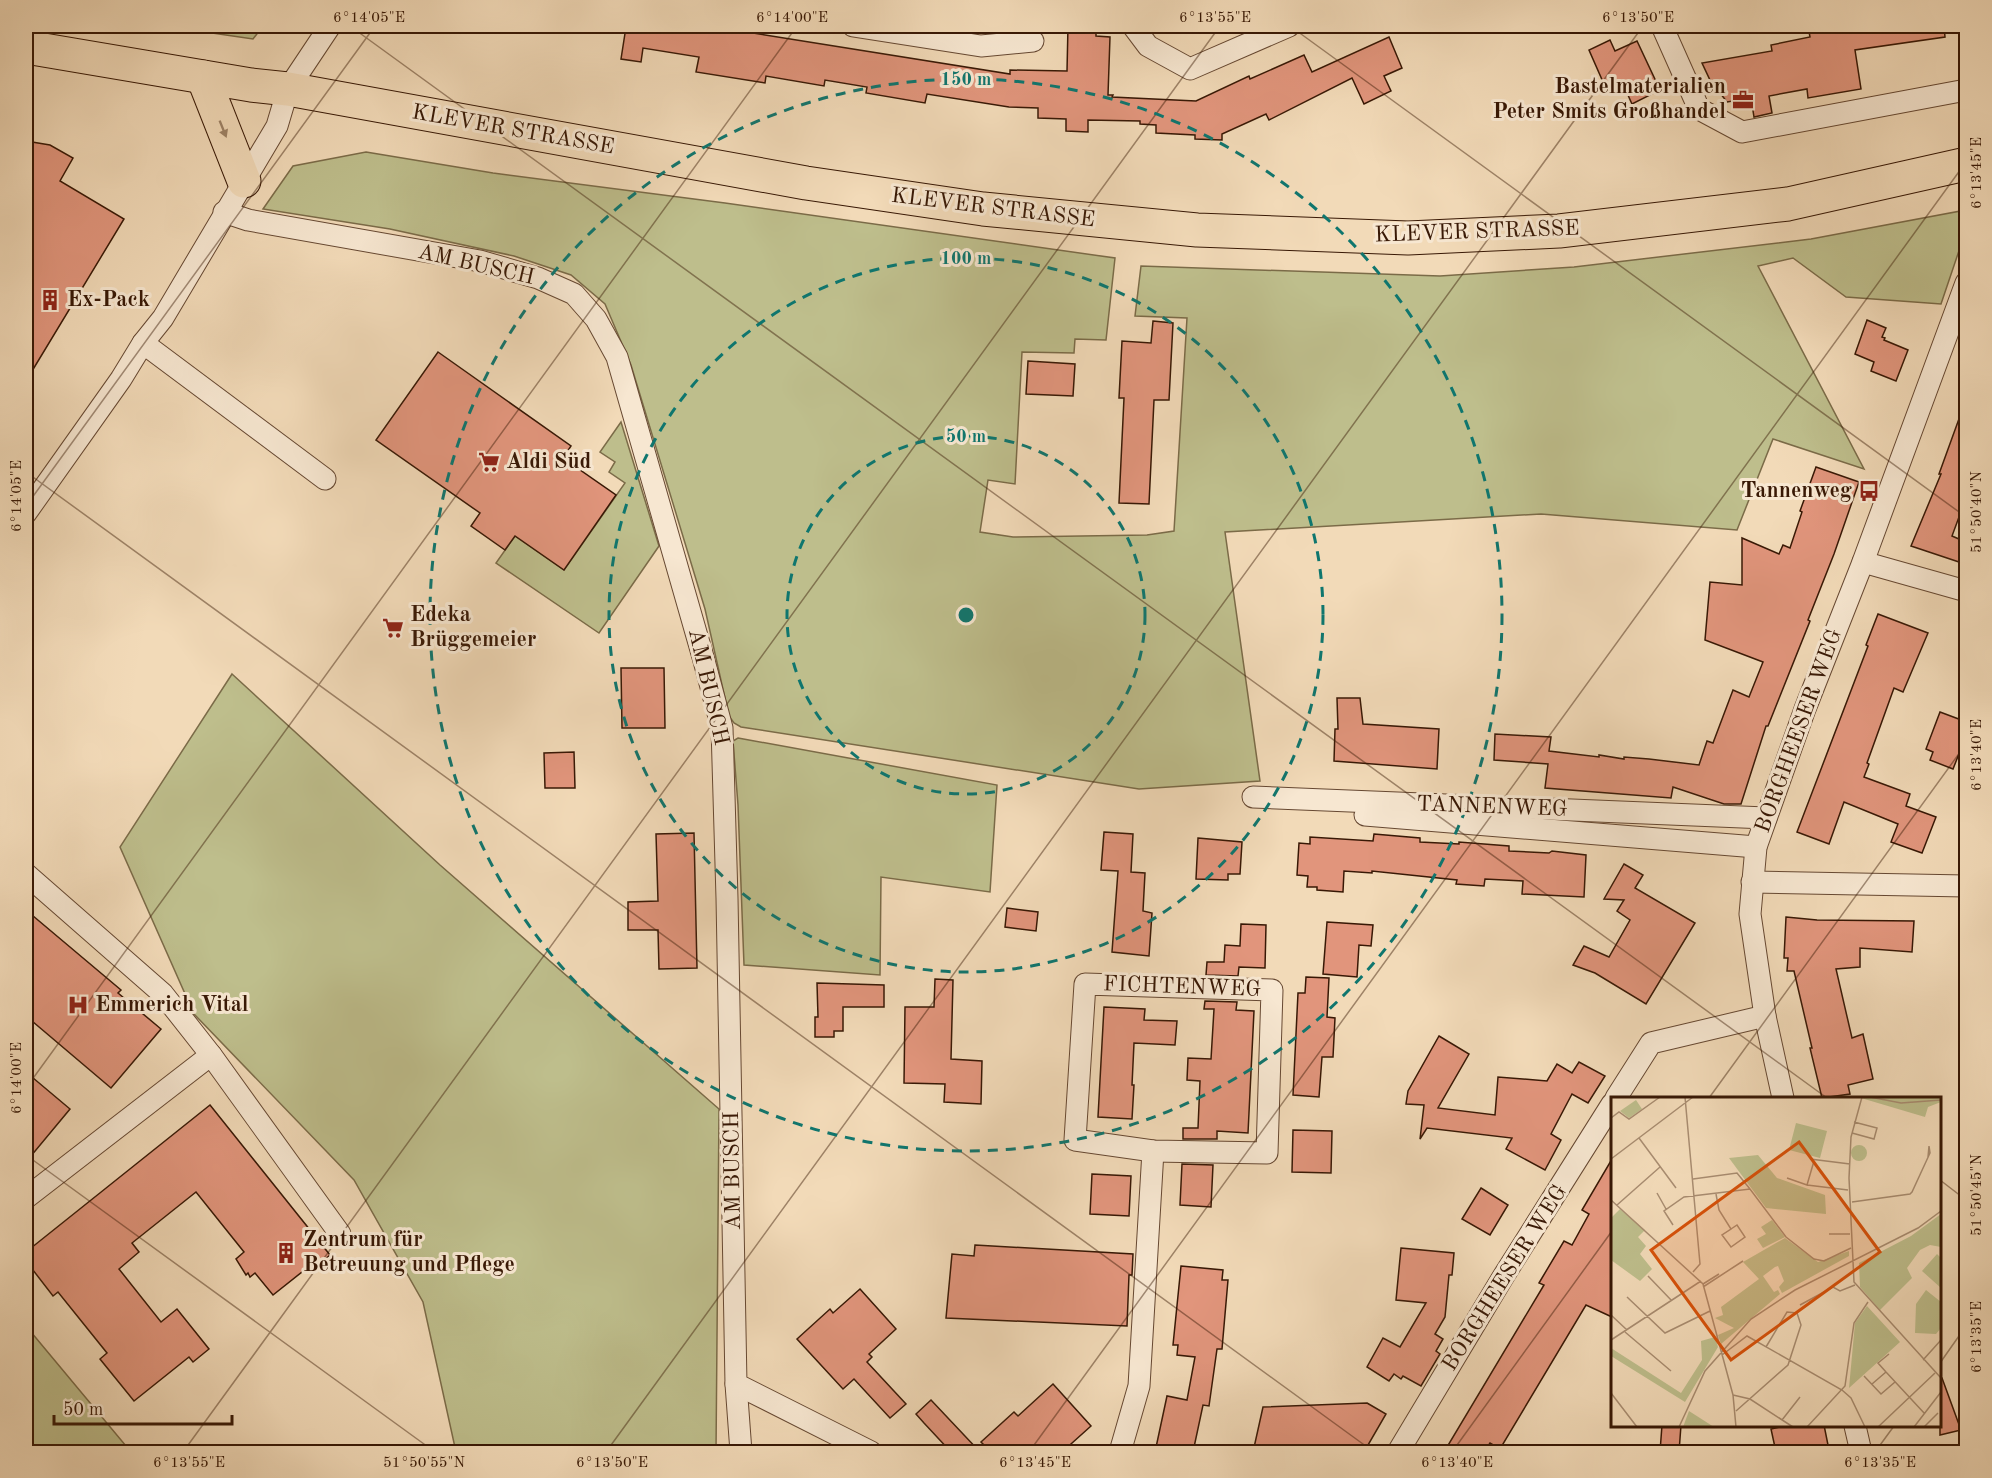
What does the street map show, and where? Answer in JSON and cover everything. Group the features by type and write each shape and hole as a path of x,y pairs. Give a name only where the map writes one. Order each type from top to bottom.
{"main road":[{"name":"KLEVER STRASSE","path":"26,47 251,85 288,88 806,183 982,209 1197,230 1408,238 1559,231 1788,204 1966,164"},
{"path":"203,77 244,181"}],"street":[{"path":"26,513 163,318 277,126 288,88 330,26"},
{"path":"852,26 981,46 1033,41"},
{"path":"1133,26 1148,46 1190,69 1289,26"},
{"path":"1662,26 1699,109 1742,132 1966,90"},
{"name":"AM BUSCH","path":"225,212 248,220 480,261 538,278 574,294 596,319 617,357 722,728 736,1384 741,1452"},
{"name":"BORGHEESER WEG","path":"1783,1097 1765,1016 1750,914 1756,847 1805,710 1863,562 1966,283"},
{"path":"143,344 326,479"},
{"path":"1863,562 1966,591"},
{"name":"TANNENWEG","path":"1253,797 1766,818"},
{"name":"TANNENWEG","path":"1362,815 1756,847"},
{"path":"26,874 163,994 211,1055 340,1234"},
{"path":"1752,882 1966,886"},
{"name":"FICHTENWEG","path":"1084,984 1272,990 1267,1153 1153,1151 1075,1140 1084,984"},
{"path":"1617,1097 1651,1043 1765,1016"},
{"path":"26,1198 211,1055"},
{"name":"BORGHEESER WEG","path":"1398,1452 1503,1277 1611,1106"},
{"path":"1120,1452 1139,1386 1153,1151"},
{"path":"736,1384 872,1452"},
{"path":"1855,1427 1861,1452"}],"green space":[{"path":"164,26 263,26 253,39"},
{"path":"366,152 493,173 1115,258 1106,340 1075,339 1074,353 1022,352 1015,484 988,480 980,532 1013,537 1147,535 1174,531 1187,318 1135,316 1141,266 1440,276 1574,267 1811,239 1966,210 1966,230 1941,304 1846,297 1793,258 1758,266 1864,469 1773,439 1737,530 1541,514 1225,532 1260,781 1139,789 741,727 734,723 729,716 705,609 631,365 605,304 571,275 514,256 390,229 263,209 293,166"},
{"path":"621,422 659,546 599,633 496,563 515,536 564,570 625,483 609,472 615,462 600,452"},
{"path":"232,674 440,865 719,1109 716,1452 456,1452 423,1302 354,1180 194,1014 120,847"},
{"path":"738,738 997,785 990,892 881,877 880,975 744,965 738,805 733,741"},
{"path":"26,1326 131,1452 26,1452"}],"building":[{"path":"646,26 709,26 1010,74 1010,70 1067,71 1068,26 1096,26 1096,36 1110,37 1108,95 1113,95 1112,97 1196,101 1249,76 1250,79 1304,55 1312,72 1389,37 1402,68 1384,76 1391,91 1364,104 1352,78 1269,120 1266,114 1222,134 1222,140 1195,139 1195,135 1156,133 1156,125 1140,124 1140,121 1088,120 1088,132 1066,131 1066,119 1038,118 1038,108 1009,107 927,94 925,103 866,93 867,87 825,80 824,86 766,76 765,83 696,72 699,57 643,48 641,62 621,59 626,27 645,30"},
{"path":"1808,26 1944,26 1945,37 1855,50 1861,89 1808,98 1807,89 1769,96 1772,113 1754,117 1751,98 1727,102 1710,80 1702,63 1772,51 1771,45 1810,37"},
{"path":"1610,40 1615,51 1637,41 1660,90 1632,104 1623,84 1607,91 1589,50"},
{"name":"Ex-Pack","path":"26,141 50,145 73,158 60,181 124,219 26,381"},
{"path":"1867,320 1886,328 1882,337 1885,338 1884,340 1908,350 1896,381 1871,371 1874,362 1855,354"},
{"path":"1153,321 1173,323 1169,400 1154,400 1149,504 1119,503 1124,398 1119,398 1122,341 1151,343"},
{"name":"Aldi Süd","path":"438,352 571,446 563,458 616,495 564,570 515,536 505,550 471,526 480,513 376,440"},
{"path":"1028,361 1075,364 1073,396 1026,394"},
{"path":"1964,405 1966,406 1966,498 1952,536 1966,542 1966,552 1962,563 1911,546 1941,474 1939,474"},
{"path":"1816,467 1859,482 1808,620 1810,621 1768,726 1766,726 1741,804 1724,804 1673,787 1671,798 1545,788 1548,764 1494,760 1495,734 1551,737 1549,751 1699,765 1707,741 1713,743 1733,690 1749,697 1763,662 1705,640 1710,582 1742,585 1742,538 1779,554 1783,545 1790,548"},
{"path":"1878,614 1928,633 1903,692 1894,688 1864,777 1910,794 1906,806 1936,817 1922,853 1891,842 1898,824 1844,802 1829,844 1797,832"},
{"path":"621,668 664,668 665,728 622,728"},
{"path":"1337,698 1360,698 1363,724 1439,729 1437,769 1334,761 1335,729 1338,729"},
{"path":"1940,712 1964,721 1959,734 1966,736 1953,769 1930,760 1933,752 1926,749"},
{"path":"574,752 575,788 545,788 544,753"},
{"path":"1104,832 1133,834 1131,872 1145,873 1143,911 1152,913 1149,956 1112,952 1118,871 1101,870"},
{"path":"694,833 697,968 659,969 658,930 628,930 628,902 658,901 656,834"},
{"path":"1374,834 1420,838 1420,842 1509,846 1509,851 1549,853 1552,851 1586,855 1584,897 1522,894 1523,881 1485,879 1484,886 1456,884 1457,880 1372,871 1372,873 1344,871 1343,892 1307,887 1308,876 1297,875 1299,843 1310,844 1310,837 1373,841"},
{"path":"1198,838 1242,842 1240,874 1228,874 1228,880 1196,879"},
{"path":"1624,864 1643,875 1635,888 1695,923 1646,1004 1595,973 1573,965 1584,946 1609,957 1630,920 1617,911 1624,900 1604,899"},
{"path":"1007,908 1038,912 1036,931 1005,927"},
{"name":"Emmerich Vital","path":"26,910 121,990 118,993 161,1029 111,1088 26,1016"},
{"path":"1786,917 1817,920 1914,921 1912,952 1860,948 1860,967 1836,969 1852,1038 1863,1034 1873,1079 1848,1085 1850,1094 1822,1097 1794,971 1787,971 1788,958 1784,958"},
{"path":"1327,922 1373,925 1371,946 1359,945 1357,977 1323,974"},
{"path":"1241,924 1266,925 1265,968 1239,967 1238,976 1206,975 1207,962 1224,962 1225,945 1240,946"},
{"path":"1306,977 1329,978 1327,1017 1335,1018 1333,1057 1322,1057 1319,1097 1293,1095 1298,993 1305,993"},
{"path":"935,979 953,980 951,1059 982,1061 981,1104 944,1102 945,1084 904,1083 905,1007 934,1007"},
{"path":"817,983 884,985 884,1007 843,1007 843,1031 834,1031 834,1037 815,1037 815,1017 818,1017"},
{"path":"1205,1001 1237,1002 1236,1010 1254,1011 1248,1133 1217,1131 1217,1139 1183,1139 1183,1128 1198,1128 1200,1081 1187,1080 1188,1058 1211,1059 1214,1009 1204,1009"},
{"path":"1104,1007 1145,1009 1144,1020 1177,1021 1175,1045 1134,1043 1132,1119 1098,1117"},
{"path":"1439,1036 1469,1054 1438,1108 1495,1115 1498,1077 1547,1081 1557,1064 1572,1073 1579,1062 1605,1076 1588,1103 1572,1094 1551,1134 1561,1140 1545,1170 1506,1149 1512,1138 1427,1128 1420,1139 1424,1105 1406,1104 1408,1091"},
{"path":"26,1072 70,1109 26,1162"},
{"name":"Zentrum für Betreuung und Pflege","path":"210,1105 330,1255 310,1272 307,1268 273,1295 255,1273 250,1277 248,1273 246,1275 236,1259 244,1252 196,1192 132,1243 139,1252 119,1269 161,1322 177,1309 209,1349 193,1362 189,1357 134,1401 100,1359 107,1353 58,1292 53,1296 26,1261 26,1252"},
{"path":"1293,1130 1332,1131 1331,1173 1292,1172"},
{"path":"1611,1161 1611,1317 1586,1305 1500,1449 1490,1443 1484,1452 1444,1452 1544,1285 1539,1283 1564,1241 1572,1245 1589,1214 1582,1210"},
{"path":"1182,1164 1213,1165 1211,1207 1180,1205"},
{"path":"1092,1174 1131,1176 1129,1216 1090,1214"},
{"path":"1481,1188 1508,1205 1490,1235 1462,1219"},
{"path":"975,1245 1133,1254 1132,1275 1129,1275 1127,1326 946,1318 952,1254 974,1256"},
{"path":"1401,1248 1454,1253 1452,1275 1449,1275 1445,1317 1435,1334 1443,1339 1436,1351 1440,1354 1421,1386 1403,1376 1401,1379 1394,1374 1389,1381 1367,1367 1383,1338 1400,1347 1426,1303 1396,1300"},
{"path":"1181,1266 1223,1270 1222,1280 1228,1280 1222,1349 1217,1349 1209,1406 1203,1405 1193,1452 1155,1452 1167,1396 1187,1400 1195,1357 1177,1355 1178,1345 1173,1345"},
{"path":"860,1289 896,1329 869,1354 872,1357 867,1362 906,1404 890,1418 854,1379 843,1389 797,1339 830,1309 833,1313"},
{"path":"1941,1378 1942,1378 1961,1430 1940,1435"},
{"path":"1053,1384 1091,1426 1062,1452 991,1452 981,1442 1014,1412 1018,1416"},
{"path":"931,1400 980,1452 951,1452 916,1414"},
{"path":"1367,1403 1386,1414 1364,1452 1253,1452 1263,1407"},
{"path":"1662,1427 1681,1427 1679,1452 1660,1452"},
{"path":"1824,1427 1828,1445 1823,1446 1825,1452 1776,1452 1771,1429"}],"place":[{"name":"Bastelmaterialien Peter Smits Großhandel","path":"1743,100"},
{"name":"Ex-Pack","path":"50,300"},
{"name":"Aldi Süd","path":"489,462"},
{"name":"Tannenweg","path":"1869,491"},
{"name":"Edeka Brüggemeier","path":"393,628"},
{"name":"Emmerich Vital","path":"78,1005"},
{"name":"Zentrum für Betreuung und Pflege","path":"286,1253"}]}
